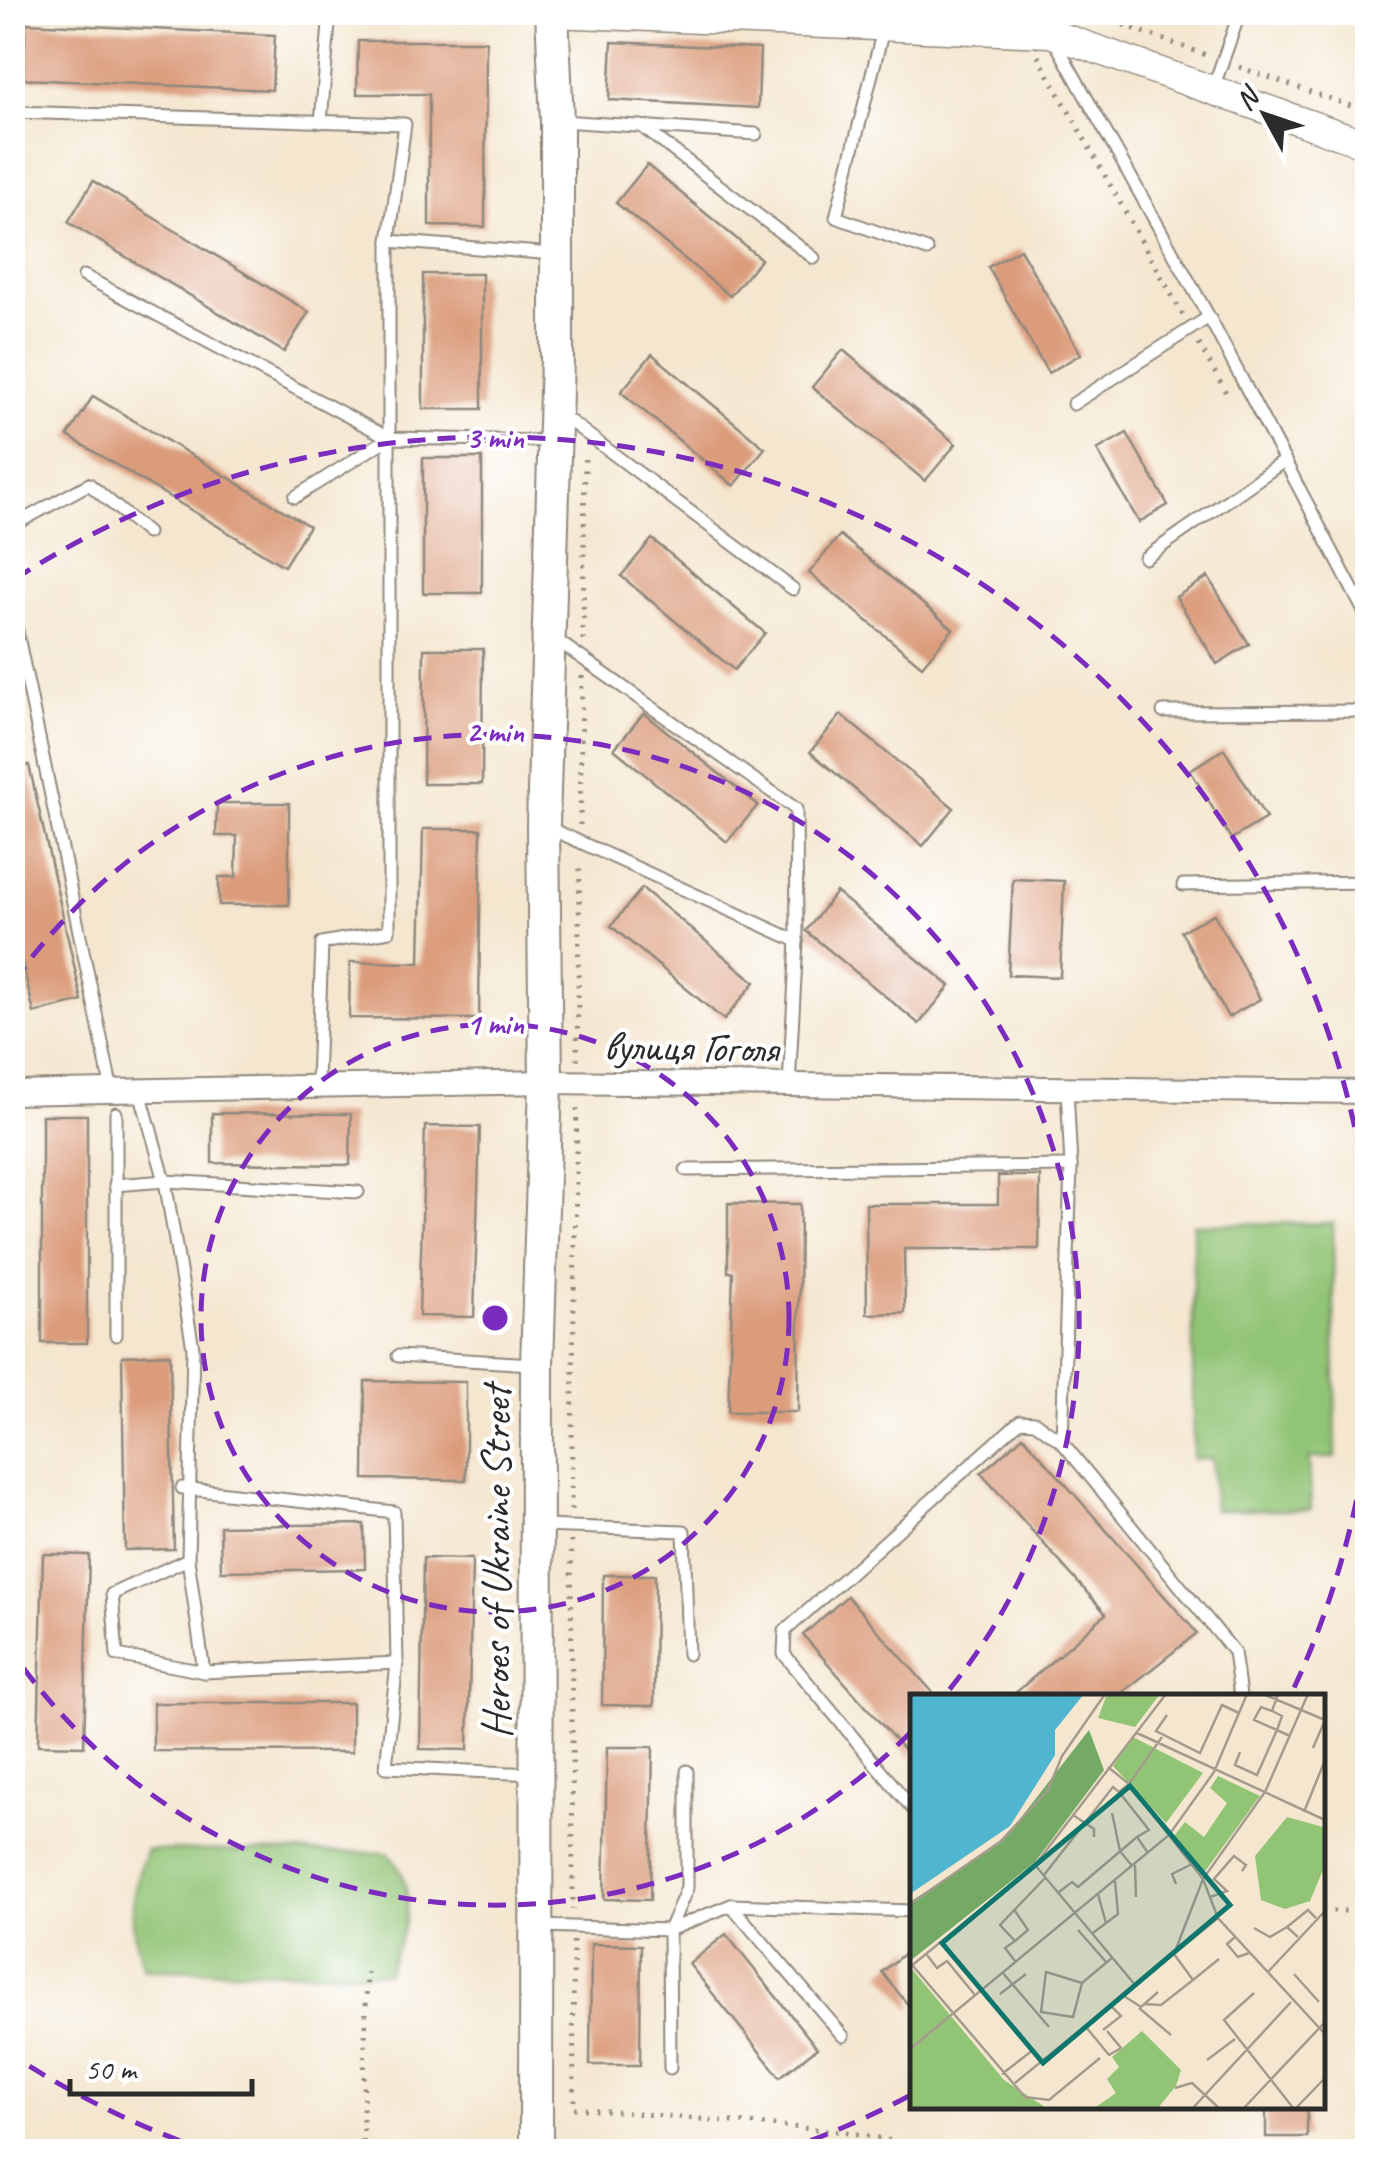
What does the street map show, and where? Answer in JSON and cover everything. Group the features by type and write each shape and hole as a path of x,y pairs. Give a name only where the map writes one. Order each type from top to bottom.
{"main road":[{"name":"Heroes of Ukraine Street","path":"536,2152 537,1364 546,1082 543,825 558,254 558,121 551,12"}],"street":[{"path":"551,12 884,26 1048,23 1212,91 1368,145"},
{"name":"вулиця Гоголя","path":"12,1092 114,1102 139,1088 546,1082 1368,1092"}],"lane":[{"path":"321,122 330,12"},
{"path":"1212,91 1240,12"},
{"path":"1048,23 1368,619"},
{"path":"884,26 836,217 926,250"},
{"path":"12,112 405,124 388,241 389,931 322,943 317,1084"},
{"path":"558,121 756,134"},
{"path":"641,126 814,258"},
{"path":"388,241 558,254"},
{"path":"84,276 389,438"},
{"path":"1073,404 1209,317"},
{"path":"295,497 389,438 555,426 793,589"},
{"path":"1145,558 1284,461"},
{"path":"12,526 89,484 147,533"},
{"path":"12,608 114,1102 116,1335"},
{"path":"548,635 796,808 797,941 790,1086"},
{"path":"1163,712 1368,711"},
{"path":"543,825 797,941"},
{"path":"1183,885 1368,882"},
{"path":"139,1088 165,1181 193,1348 188,1559 204,1672"},
{"path":"1062,1442 1071,1166 1067,1089"},
{"path":"686,1170 1071,1166"},
{"path":"115,1185 165,1181 358,1192"},
{"path":"398,1356 537,1364"},
{"path":"910,1806 784,1654 785,1631 1020,1421 1035,1422 1062,1442 1234,1652 1240,1694"},
{"path":"188,1488 394,1512 397,1663 386,1768 537,1774"},
{"path":"538,1526 684,1531 688,1654"},
{"path":"188,1559 112,1594 118,1655 204,1672 397,1663"},
{"path":"670,2068 670,1930 687,1888 687,1771"},
{"path":"731,1905 843,2036"},
{"path":"536,1926 670,1930 731,1905 910,1911"}],"path":[{"path":"1325,1911 1368,1911"},
{"path":"362,2152 366,1972"},
{"path":"537,2105 848,2132 948,2152"}],"green space":[{"path":"1333,1223 1336,1458 1309,1458 1311,1510 1214,1510 1212,1459 1193,1459 1193,1224"},
{"path":"147,1850 388,1853 405,1882 407,1911 386,1973 144,1969 135,1939 133,1909 137,1879"}],"building":[{"path":"26,23 275,35 272,90 23,79"},
{"path":"358,41 486,41 485,227 429,226 429,94 357,94"},
{"path":"612,42 760,49 758,108 609,100"},
{"path":"647,165 761,259 730,296 616,203"},
{"path":"93,181 309,312 284,352 68,222"},
{"path":"1020,249 1081,354 1048,373 988,267"},
{"path":"423,274 482,274 482,409 423,409"},
{"path":"843,350 956,444 925,481 812,387"},
{"path":"652,354 765,448 734,486 621,392"},
{"path":"93,396 309,526 284,566 68,436"},
{"path":"1127,433 1168,505 1139,522 1097,450"},
{"path":"423,458 482,458 482,593 423,593"},
{"path":"840,535 953,629 922,666 809,573"},
{"path":"652,539 765,633 734,670 621,576"},
{"path":"1208,577 1249,644 1217,664 1176,597"},
{"path":"424,649 483,649 482,784 423,784"},
{"path":"644,713 758,805 727,842 614,749"},
{"path":"841,715 954,808 923,846 810,752"},
{"path":"1224,749 1266,818 1231,839 1190,770"},
{"path":"29,765 82,1001 34,1013 12,918 12,769"},
{"path":"217,803 289,803 289,905 219,905 219,877 236,877 237,836 216,836"},
{"path":"423,829 481,829 479,1019 349,1018 350,962 420,963"},
{"path":"1013,879 1064,881 1060,977 1008,975"},
{"path":"642,888 755,982 724,1020 611,926"},
{"path":"836,892 950,986 919,1024 806,931"},
{"path":"1214,914 1260,999 1228,1017 1181,931"},
{"path":"212,1113 351,1114 350,1165 212,1163"},
{"path":"42,1115 87,1115 87,1343 42,1343"},
{"path":"425,1126 480,1127 474,1317 419,1316"},
{"path":"998,1176 1040,1176 1039,1249 904,1249 905,1313 867,1314 866,1204 998,1204"},
{"path":"728,1203 800,1204 798,1412 728,1412 733,1272 728,1272"},
{"path":"170,1354 174,1549 125,1550 122,1356"},
{"path":"365,1381 466,1382 466,1480 364,1479"},
{"path":"1023,1436 1197,1633 1121,1694 1014,1694 1106,1614 981,1473"},
{"path":"364,1524 365,1569 221,1571 220,1526"},
{"path":"43,1554 89,1555 84,1746 38,1745"},
{"path":"423,1558 472,1559 468,1750 420,1749"},
{"path":"603,1575 655,1575 654,1706 602,1705"},
{"path":"847,1596 934,1694 910,1694 910,1757 803,1635"},
{"path":"153,1703 352,1703 352,1752 153,1751"},
{"path":"607,1747 653,1747 650,1900 604,1899"},
{"path":"726,1934 817,2048 780,2077 689,1964"},
{"path":"591,1944 641,1945 640,2065 590,2065"},
{"path":"910,1949 910,2007 882,1972"},
{"path":"1266,2109 1307,2109 1307,2137 1266,2137"}]}
